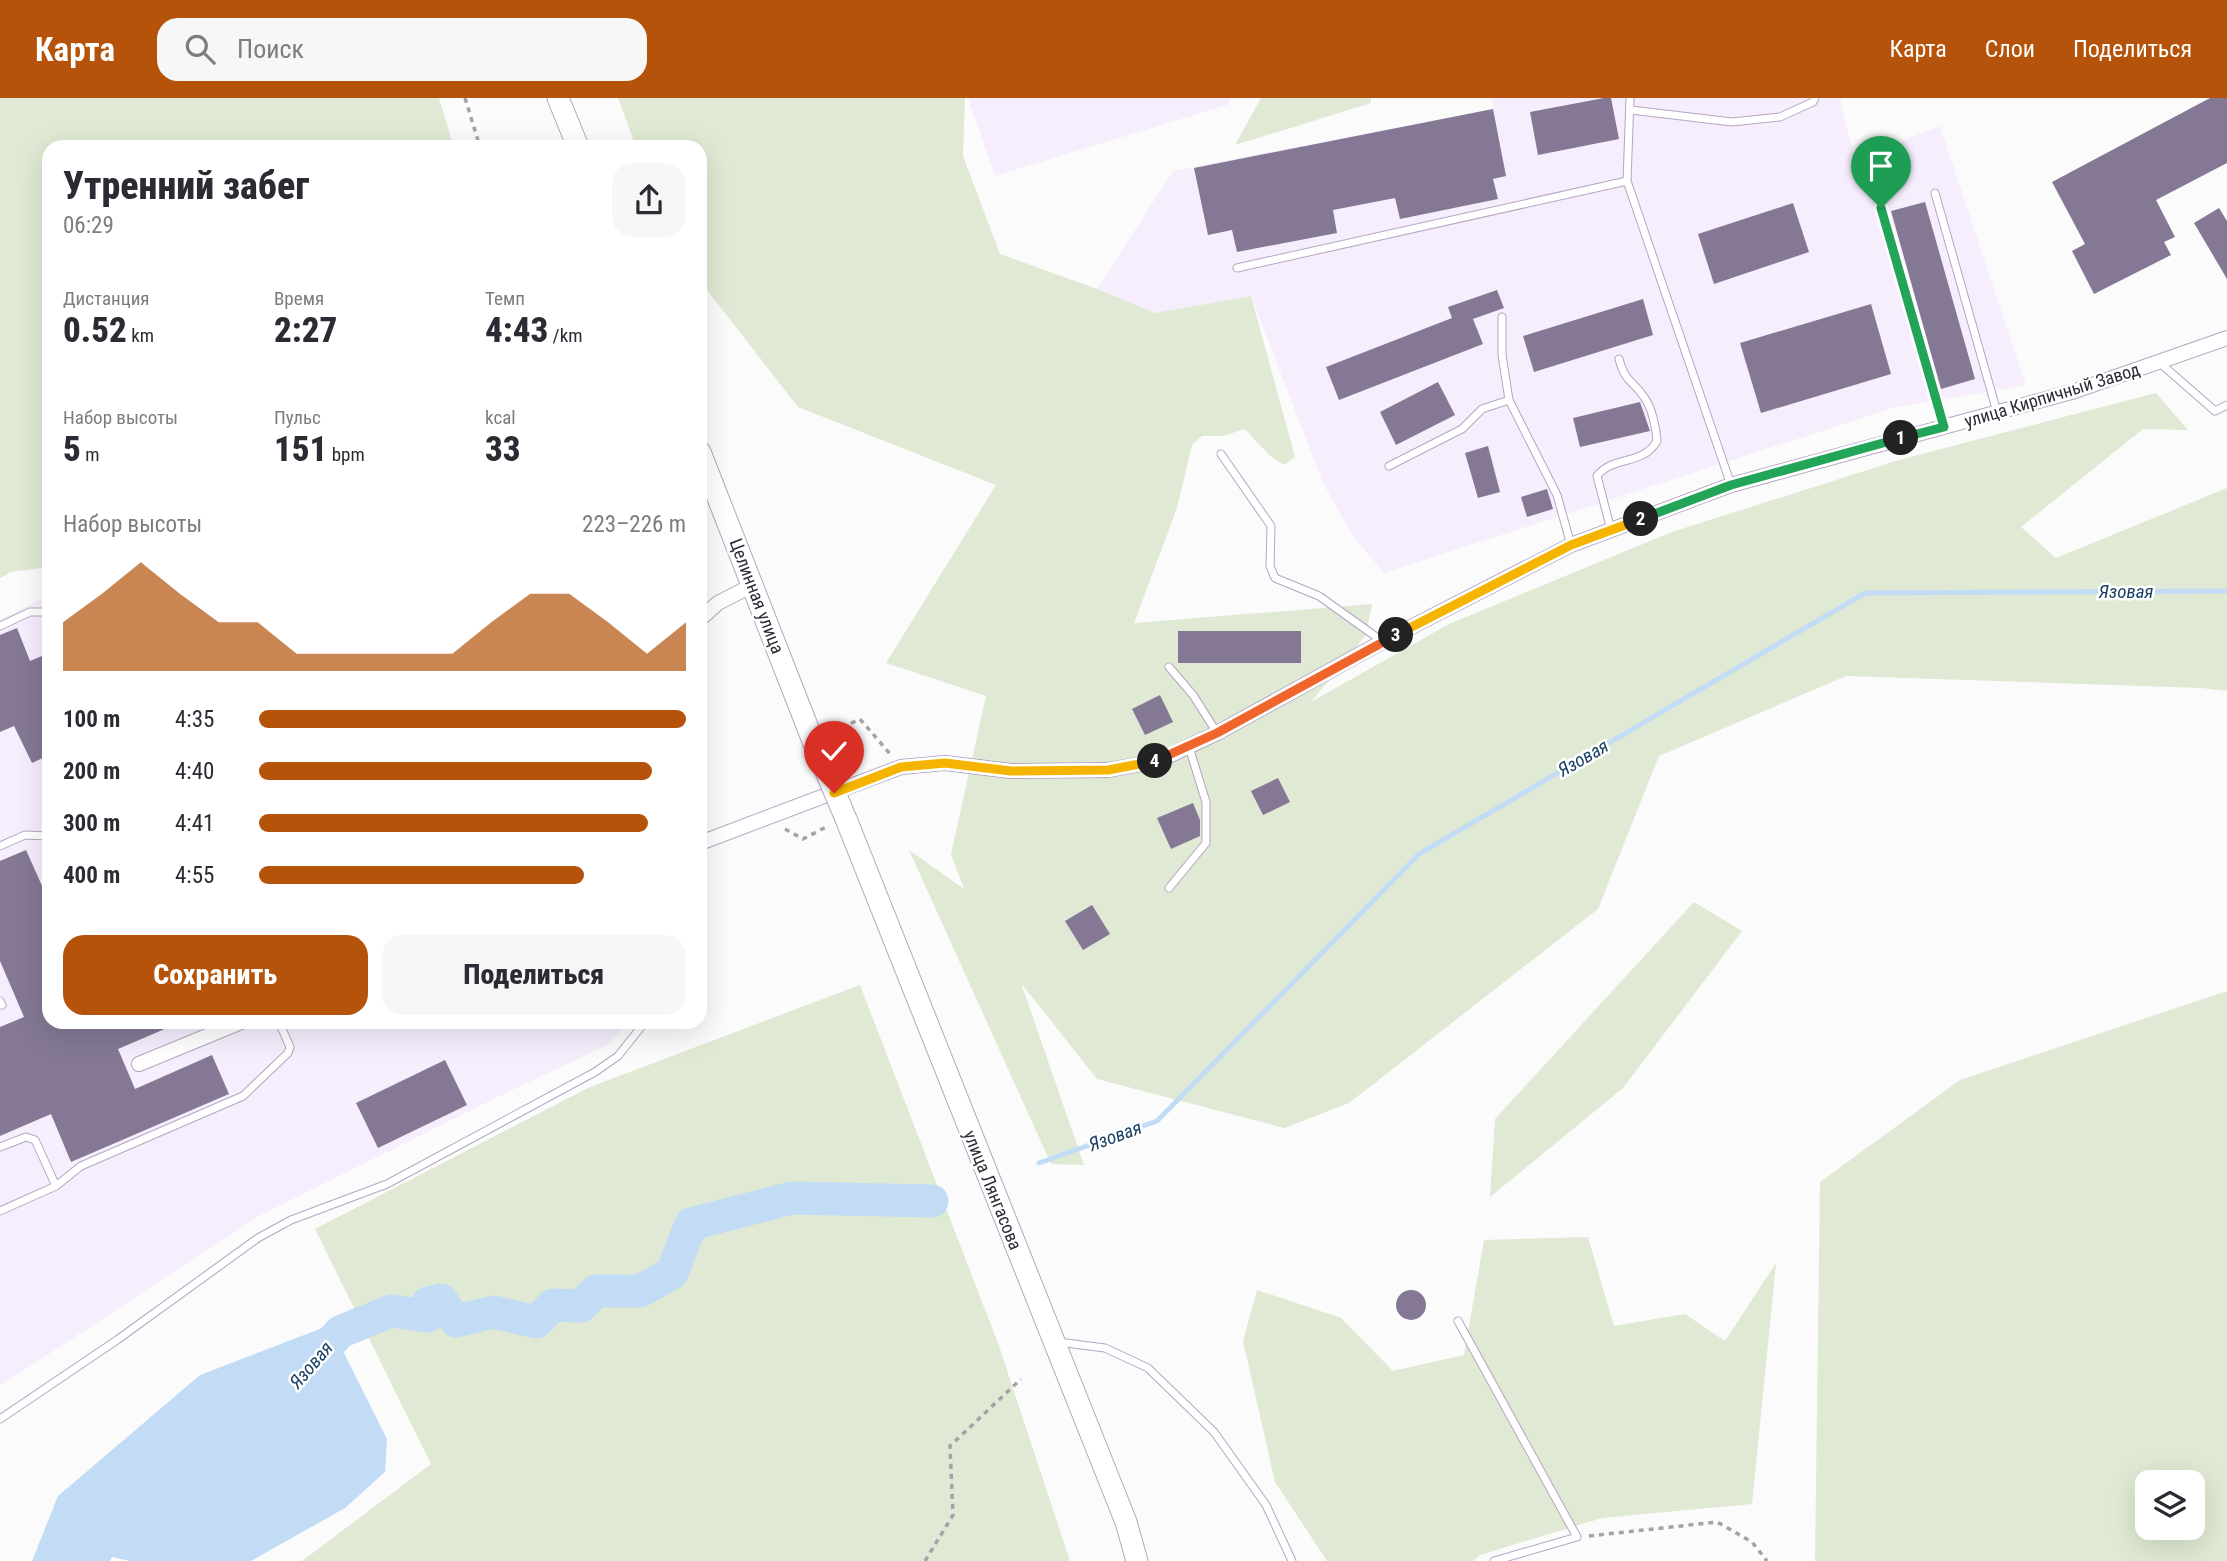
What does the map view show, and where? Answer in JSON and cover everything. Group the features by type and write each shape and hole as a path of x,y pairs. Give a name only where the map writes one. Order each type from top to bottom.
{"main road":[{"path":"558,98 575,140"},
{"name":"Целинная улица","path":"707,470 813,741 836,823"},
{"name":"улица Лянгасова","path":"836,823 1054,1342 1126,1522 1137,1561"}],"street":[{"name":"улица Кирпичный Завод","path":"707,840 901,767 945,763 1011,771 1108,770 1157,761 1217,733 1382,642 1571,545 1731,485 2075,391 2227,338"},
{"path":"707,613 718,603 753,585"},
{"path":"139,1064 224,1029"}],"lane":[{"path":"1630,98 1627,181 1731,485"},
{"path":"1631,110 1732,122 1780,117 1815,98"},
{"path":"1237,268 1627,181"},
{"path":"1935,193 1998,412"},
{"path":"1881,208 1944,427"},
{"path":"1502,317 1502,355 1509,400 1557,495 1571,545"},
{"path":"1611,530 1597,476 1602,469 1610,465 1641,456 1651,450 1657,441 1648,404 1644,396 1626,378 1619,359"},
{"path":"2160,362 2215,411 2227,405"},
{"path":"1389,467 1462,429 1482,409 1509,400"},
{"path":"1220,454 1271,526 1270,566 1275,578 1320,596 1382,642"},
{"path":"0,626 30,612 42,612"},
{"path":"1169,667 1194,695 1217,733"},
{"path":"1169,888 1206,843 1206,802 1189,746"},
{"path":"0,846 25,835 42,836"},
{"path":"0,1211 56,1186 81,1166 243,1096 288,1053 290,1048 282,1029"},
{"path":"0,1419 117,1340 258,1238 291,1220 387,1184 595,1072 618,1056 639,1029"},
{"path":"0,1147 26,1137 34,1140 56,1186"},
{"path":"1458,1321 1577,1537 1494,1561"},
{"path":"1054,1342 1105,1348 1148,1368 1214,1432 1266,1505 1292,1561"}],"path":[{"path":"465,98 479,140"},
{"path":"852,777 833,732 860,719 901,767"},
{"path":"766,818 803,839 836,823"},
{"path":"925,1561 953,1515 950,1446 1021,1379"},
{"path":"1577,1537 1717,1522 1752,1542 1767,1561"}],"shaded area":[{"path":"968,98 1229,98 1230,104 995,176"},
{"path":"1491,98 1840,98 1855,159 1940,126 2026,385 1896,407 1384,573 1352,535 1323,483 1251,296 1155,313 1097,289 1173,171 1493,109"},
{"path":"42,599 42,1029 623,1029 608,1045 261,1215 0,1386 0,620"}],"green space":[{"path":"0,98 439,98 452,140 42,140 42,568 11,572 0,578"},
{"path":"618,98 965,98 963,156 1000,254 1155,313 1251,296 1295,457 1284,465 1269,455 1245,429 1223,436 1202,436 1192,445 1177,508 1134,623 1372,604 1366,635 1311,702 1449,624 1672,532 1899,460 2156,393 2188,430 2143,429 2021,527 2056,558 2227,488 2227,691 1846,676 1659,756 1598,909 1349,1103 1284,1128 1097,1079 1021,983 1084,1165 1051,1164 909,850 964,889 951,854 986,696 886,663 996,485 798,407 707,290 707,140 633,140"},
{"path":"1261,98 1371,98 1371,103 1235,145"},
{"path":"1694,902 1742,931 1623,1088 1490,1197 1495,1119"},
{"path":"860,985 999,1346 1070,1561 302,1561 431,1464 315,1229 590,1087"},
{"path":"2227,991 2227,1561 1815,1561 1820,1182 1960,1080"},
{"path":"1588,1237 1614,1326 1685,1314 1725,1341 1776,1263 1752,1504 1602,1518 1480,1555 1473,1561 1327,1561 1275,1482 1243,1341 1257,1290 1341,1318 1393,1371 1464,1355 1484,1240"}],"water":[{"path":"330,1325 387,1439 385,1472 345,1508 251,1561 130,1561 112,1557 110,1561 32,1561 58,1496 200,1375"}],"building":[{"path":"1611,98 1619,139 1538,155 1530,112"},
{"path":"2210,98 2227,98 2227,163 2156,200 2175,237 2164,242 2171,255 2094,294 2072,251 2085,244 2052,182"},
{"path":"1493,109 1506,176 1493,179 1498,199 1400,219 1395,198 1333,210 1337,233 1237,252 1232,230 1208,235 1194,168"},
{"path":"1925,202 1975,379 1941,389 1891,211"},
{"path":"1793,203 1809,252 1714,284 1698,234"},
{"path":"2219,208 2227,221 2227,279 2194,223"},
{"path":"1497,290 1504,308 1473,319 1483,344 1339,400 1326,367 1452,318 1448,307"},
{"path":"1643,299 1653,335 1534,372 1523,336"},
{"path":"1871,304 1891,374 1761,413 1740,343"},
{"path":"1438,382 1455,415 1396,445 1380,412"},
{"path":"1640,402 1650,431 1580,447 1573,418"},
{"path":"1488,446 1500,492 1478,498 1465,453"},
{"path":"1547,489 1553,509 1527,517 1521,497"},
{"path":"17,628 30,661 42,656 42,758 32,763 14,726 0,732 0,635"},
{"path":"1178,631 1301,631 1301,663 1178,663"},
{"path":"1160,695 1173,722 1145,735 1132,709"},
{"path":"1278,778 1290,802 1263,815 1251,791"},
{"path":"1193,803 1200,820 1200,836 1171,849 1157,818"},
{"path":"26,850 42,886 42,1029 165,1029 118,1049 135,1089 212,1055 229,1094 71,1162 51,1114 0,1136 0,1027 24,1017 0,961 0,861"},
{"path":"1092,905 1110,934 1083,950 1065,921"},
{"path":"445,1060 467,1105 378,1148 356,1103"},
{"path":"1411,1290 1421,1295 1426,1305 1421,1315 1411,1320 1401,1315 1396,1305 1401,1295"}],"waterway":[{"name":"Язовая","path":"1039,1163 1157,1121 1419,854 1865,593 2227,591"},
{"name":"Язовая","path":"306,1370 340,1332 391,1311 427,1316 428,1303 441,1300 456,1321 494,1312 536,1322 553,1305 581,1306 596,1291 640,1291 672,1273 691,1224 792,1198 932,1201"}],"route":[{"path":"834,793 901,767 945,763 1011,771 1108,770 1157,761 1217,733 1382,642 1571,545 1731,485 1944,427 1881,208"}]}
